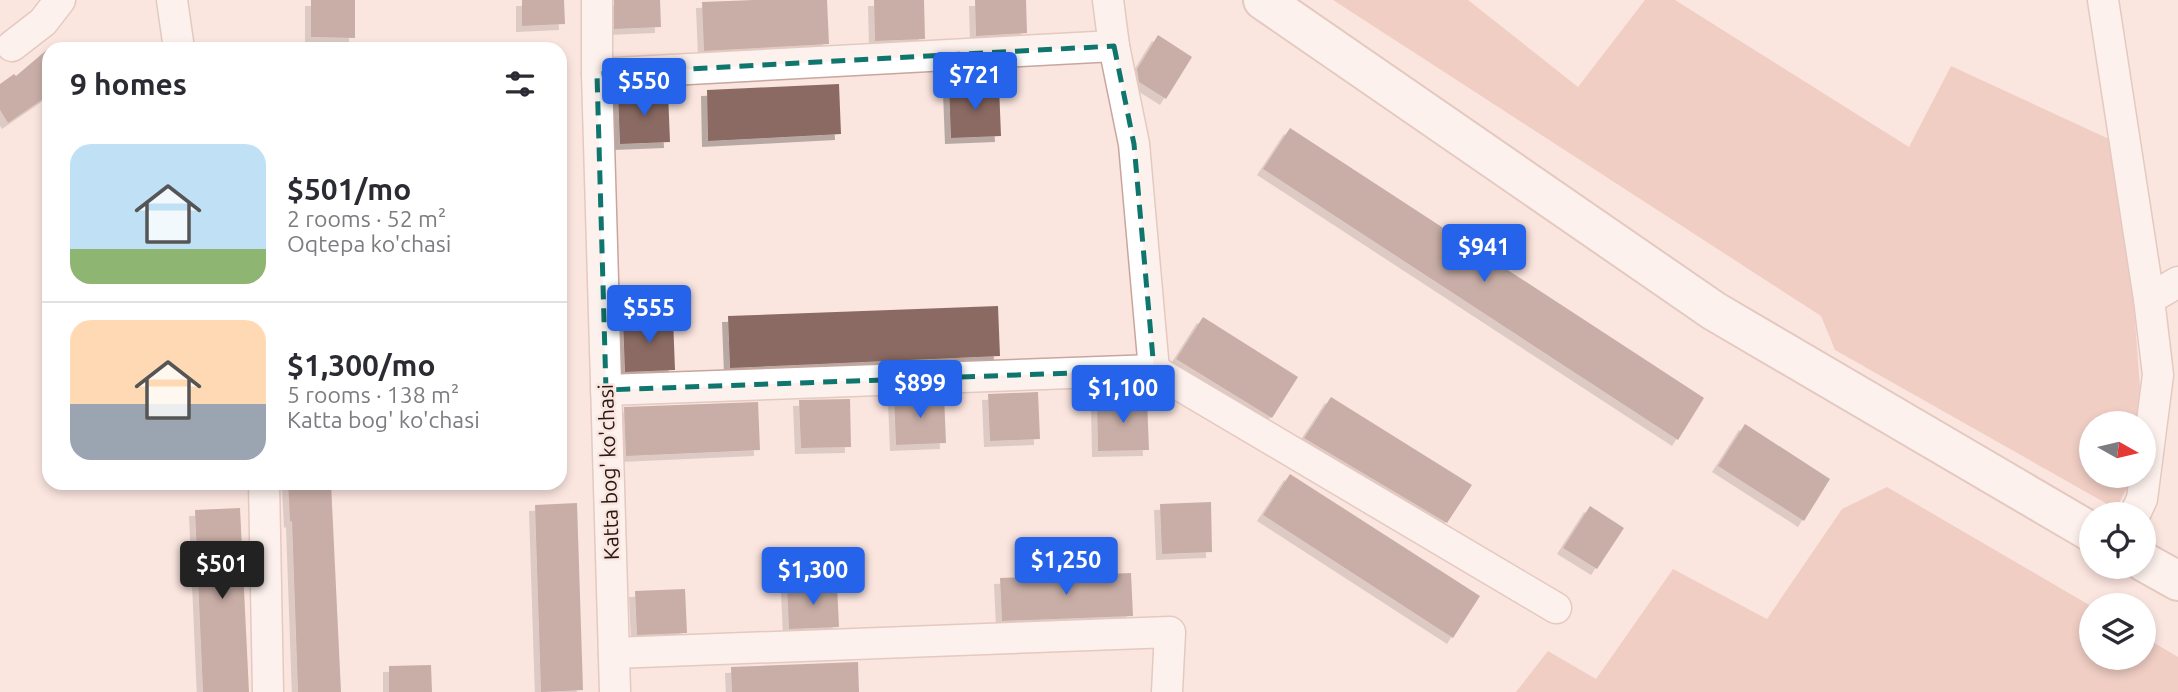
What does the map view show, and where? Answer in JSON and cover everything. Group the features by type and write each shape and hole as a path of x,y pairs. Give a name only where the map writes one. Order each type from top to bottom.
{"main road":[{"path":"1263,0 1714,311 2079,525"},
{"path":"2156,569 2178,581"}],"street":[{"path":"12,46 43,22 60,0"},
{"path":"172,0 178,42"},
{"name":"Katta bog' ko'chasi","path":"597,0 615,692"},
{"path":"1108,0 1114,46 1134,144 1154,370"},
{"path":"2103,0 2149,299 2158,375 2141,502"},
{"path":"597,74 1114,46"},
{"path":"2149,299 2178,282"},
{"path":"606,390 1154,370 1556,608"},
{"path":"264,490 268,692"},
{"path":"614,653 1170,632 1167,692"}],"highlighted area":[{"path":"1114,46 1134,144 1154,370 606,390 597,74"}],"shaded area":[{"path":"1333,0 1468,0 1578,87 1645,0 1675,0 1909,147 1951,66 2122,145 2140,388 2137,411 2079,411 2079,488 2127,488 2120,502 2104,502 1835,350 1821,316"},
{"path":"1887,487 2079,599 2079,670 2156,670 2156,644 2178,657 2178,692 1516,692 1548,651 1596,679 1673,569 1767,619 1842,509"}],"building":[{"path":"311,0 355,0 355,38 311,37"},
{"path":"522,0 564,0 565,24 522,26"},
{"path":"614,0 660,0 661,27 614,29"},
{"path":"827,0 829,44 704,51 702,2"},
{"path":"874,0 924,0 925,39 875,41"},
{"path":"975,0 1026,0 1027,33 976,36"},
{"path":"1158,35 1192,57 1166,99 1139,82 1137,69"},
{"path":"42,54 42,100 8,123 0,110 0,84 14,74 16,76"},
{"path":"839,84 841,134 708,141 707,90"},
{"path":"999,86 1001,136 951,138 949,87"},
{"path":"668,92 670,142 620,144 618,94"},
{"path":"1290,128 1704,398 1678,440 1263,169"},
{"path":"998,306 1000,356 730,368 728,316"},
{"path":"1203,317 1298,377 1272,418 1176,359"},
{"path":"673,318 675,370 625,372 623,320"},
{"path":"1038,392 1040,439 990,441 988,394"},
{"path":"944,395 946,443 896,445 894,397"},
{"path":"1331,397 1472,485 1447,523 1304,438"},
{"path":"850,399 851,447 801,448 799,400"},
{"path":"1147,399 1149,450 1098,451 1097,401"},
{"path":"758,402 760,450 626,456 624,407"},
{"path":"1745,424 1830,479 1804,521 1718,466"},
{"path":"1290,474 1480,596 1453,638 1263,515"},
{"path":"288,490 331,490 341,692 298,692 292,521 290,522"},
{"path":"1211,502 1212,552 1162,554 1160,504"},
{"path":"577,503 583,690 541,692 535,505"},
{"path":"1590,506 1624,528 1597,569 1563,548"},
{"path":"240,508 249,692 203,692 195,510"},
{"path":"1131,573 1133,616 1002,621 1000,578"},
{"path":"837,585 839,627 789,629 787,587"},
{"path":"685,589 687,633 637,635 635,591"},
{"path":"858,662 859,692 732,692 731,667"},
{"path":"431,665 432,692 389,692 389,666"}]}
